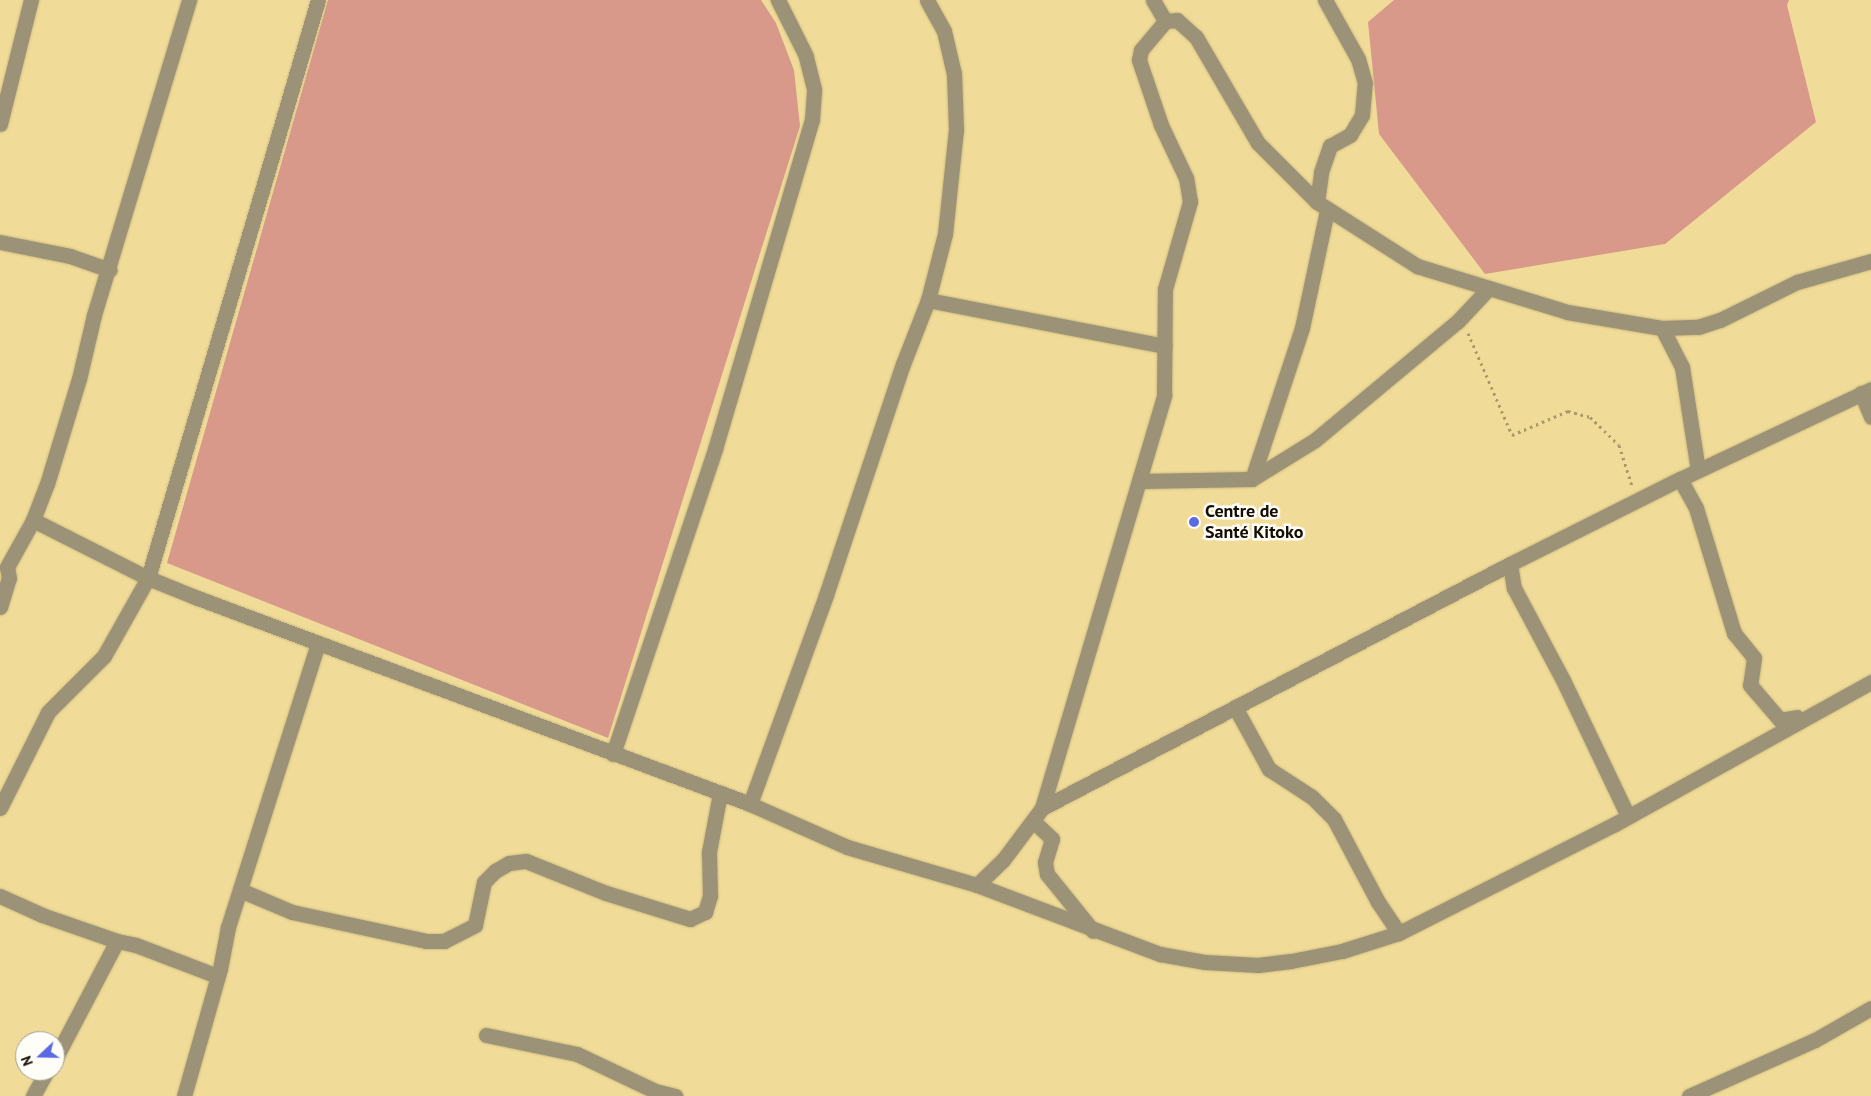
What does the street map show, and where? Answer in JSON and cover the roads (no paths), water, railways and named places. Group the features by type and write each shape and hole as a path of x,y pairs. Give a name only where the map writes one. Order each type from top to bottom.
{"street":[{"path":"1,115 31,0"},
{"path":"0,606 9,578 7,567 33,520 47,484 189,0"},
{"path":"0,808 48,712 104,656 148,578 318,0"},
{"path":"613,754 718,440 812,120 814,89 806,56 778,0"},
{"path":"750,804 788,705 903,364 928,300 946,225 956,130 950,50 944,30 927,0"},
{"path":"1153,0 1165,22"},
{"path":"1252,479 1302,328 1322,206 1321,172 1330,146 1350,135 1362,115 1365,83 1358,59 1325,0"},
{"path":"977,885 1003,860 1042,808 1164,395 1165,289 1190,202 1186,178 1161,125 1139,60 1141,50 1165,22 1177,20 1196,36 1258,143 1322,206 1417,266 1567,312 1662,328 1698,327 1720,320 1797,282 1871,262"},
{"path":"0,242 70,256 110,270"},
{"path":"1140,481 1252,479 1315,440 1458,321 1489,288"},
{"path":"928,300 1165,346"},
{"path":"1662,328 1682,366 1698,470"},
{"path":"1042,808 1510,564 1698,470 1866,391 1871,417"},
{"path":"1680,479 1696,508 1734,632 1754,658 1750,685 1780,720 1808,715"},
{"path":"33,520 148,578 318,644 750,804 847,847 977,885 1093,931 1160,954 1205,962 1258,965 1342,951 1399,934 1614,824 1627,814 1871,682"},
{"path":"1510,564 1514,588 1563,680 1627,814"},
{"path":"184,1096 240,890 318,644"},
{"path":"1235,707 1269,769 1312,797 1334,819 1378,902 1399,934"},
{"path":"240,890 292,912 426,941 444,942 474,925 484,882 495,871 509,863 526,861 606,893 690,919 705,912 710,896 709,852 720,793"},
{"path":"1033,821 1052,839 1044,862 1048,874 1093,931"},
{"path":"0,896 42,915 117,941 136,945 217,976"},
{"path":"65,1039 117,941"},
{"path":"1689,1096 1815,1040 1871,1008"},
{"path":"486,1035 578,1054 655,1091 675,1096"},
{"path":"33,1096 41,1081"}],"place":[{"name":"Centre de Santé Kitoko","path":"1194,522"}]}
